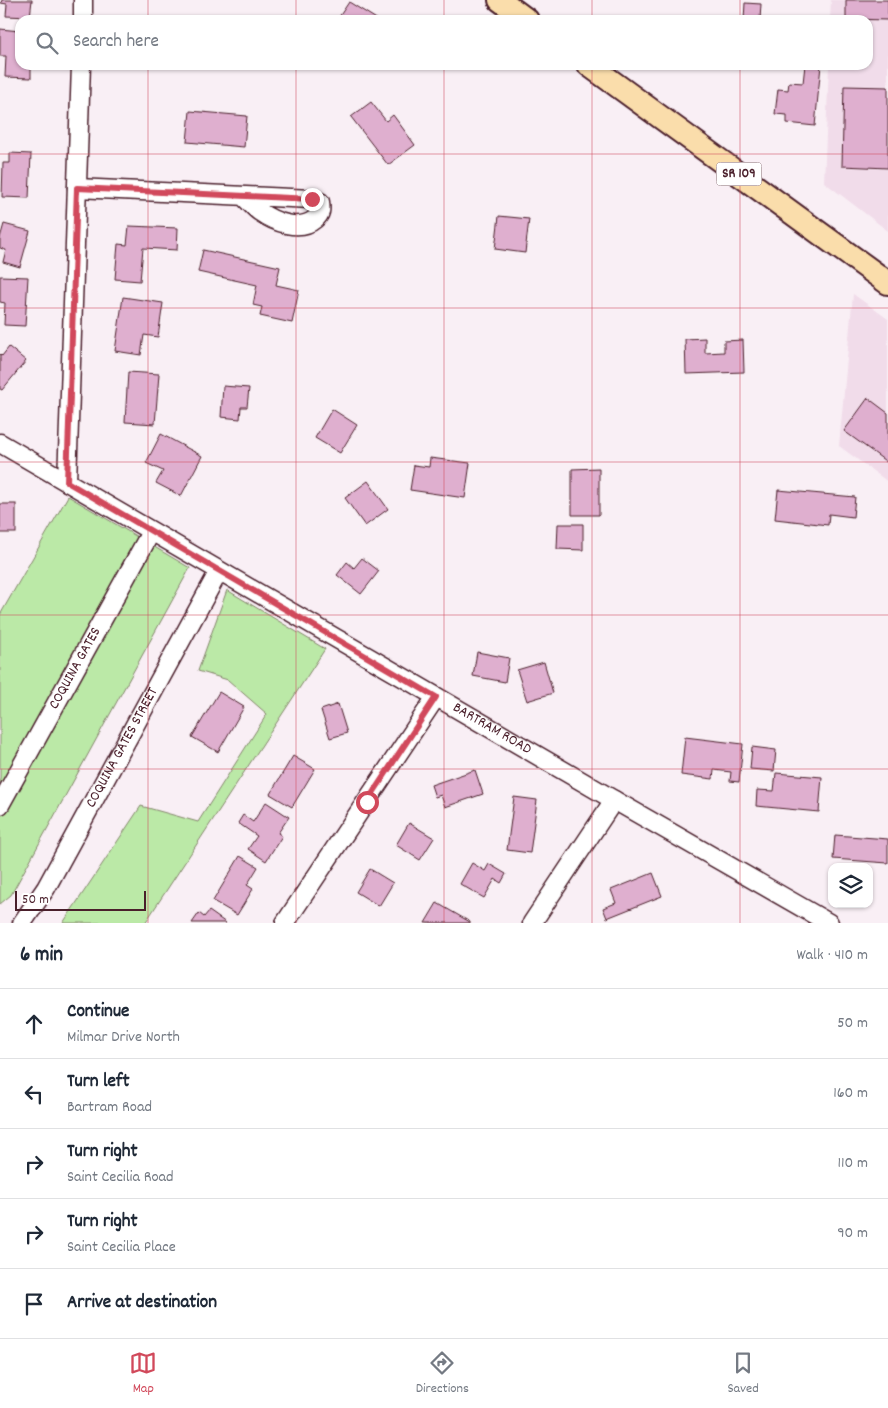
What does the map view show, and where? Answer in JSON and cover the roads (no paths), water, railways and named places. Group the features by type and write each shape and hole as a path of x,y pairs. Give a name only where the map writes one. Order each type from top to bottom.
{"main road":[{"path":"500,0 521,15"},
{"name":"SR 109","path":"597,70 888,283"}],"street":[{"path":"83,0 83,15"},
{"path":"67,482 81,70"},
{"path":"77,188 243,196"},
{"name":"BARTRAM ROAD","path":"0,443 824,922"},
{"name":"COQUINA GATES","path":"0,805 151,532"},
{"name":"COQUINA GATES STREET","path":"22,923 46,888 219,571"},
{"path":"286,923 436,697"},
{"path":"532,923 614,800"}]}
